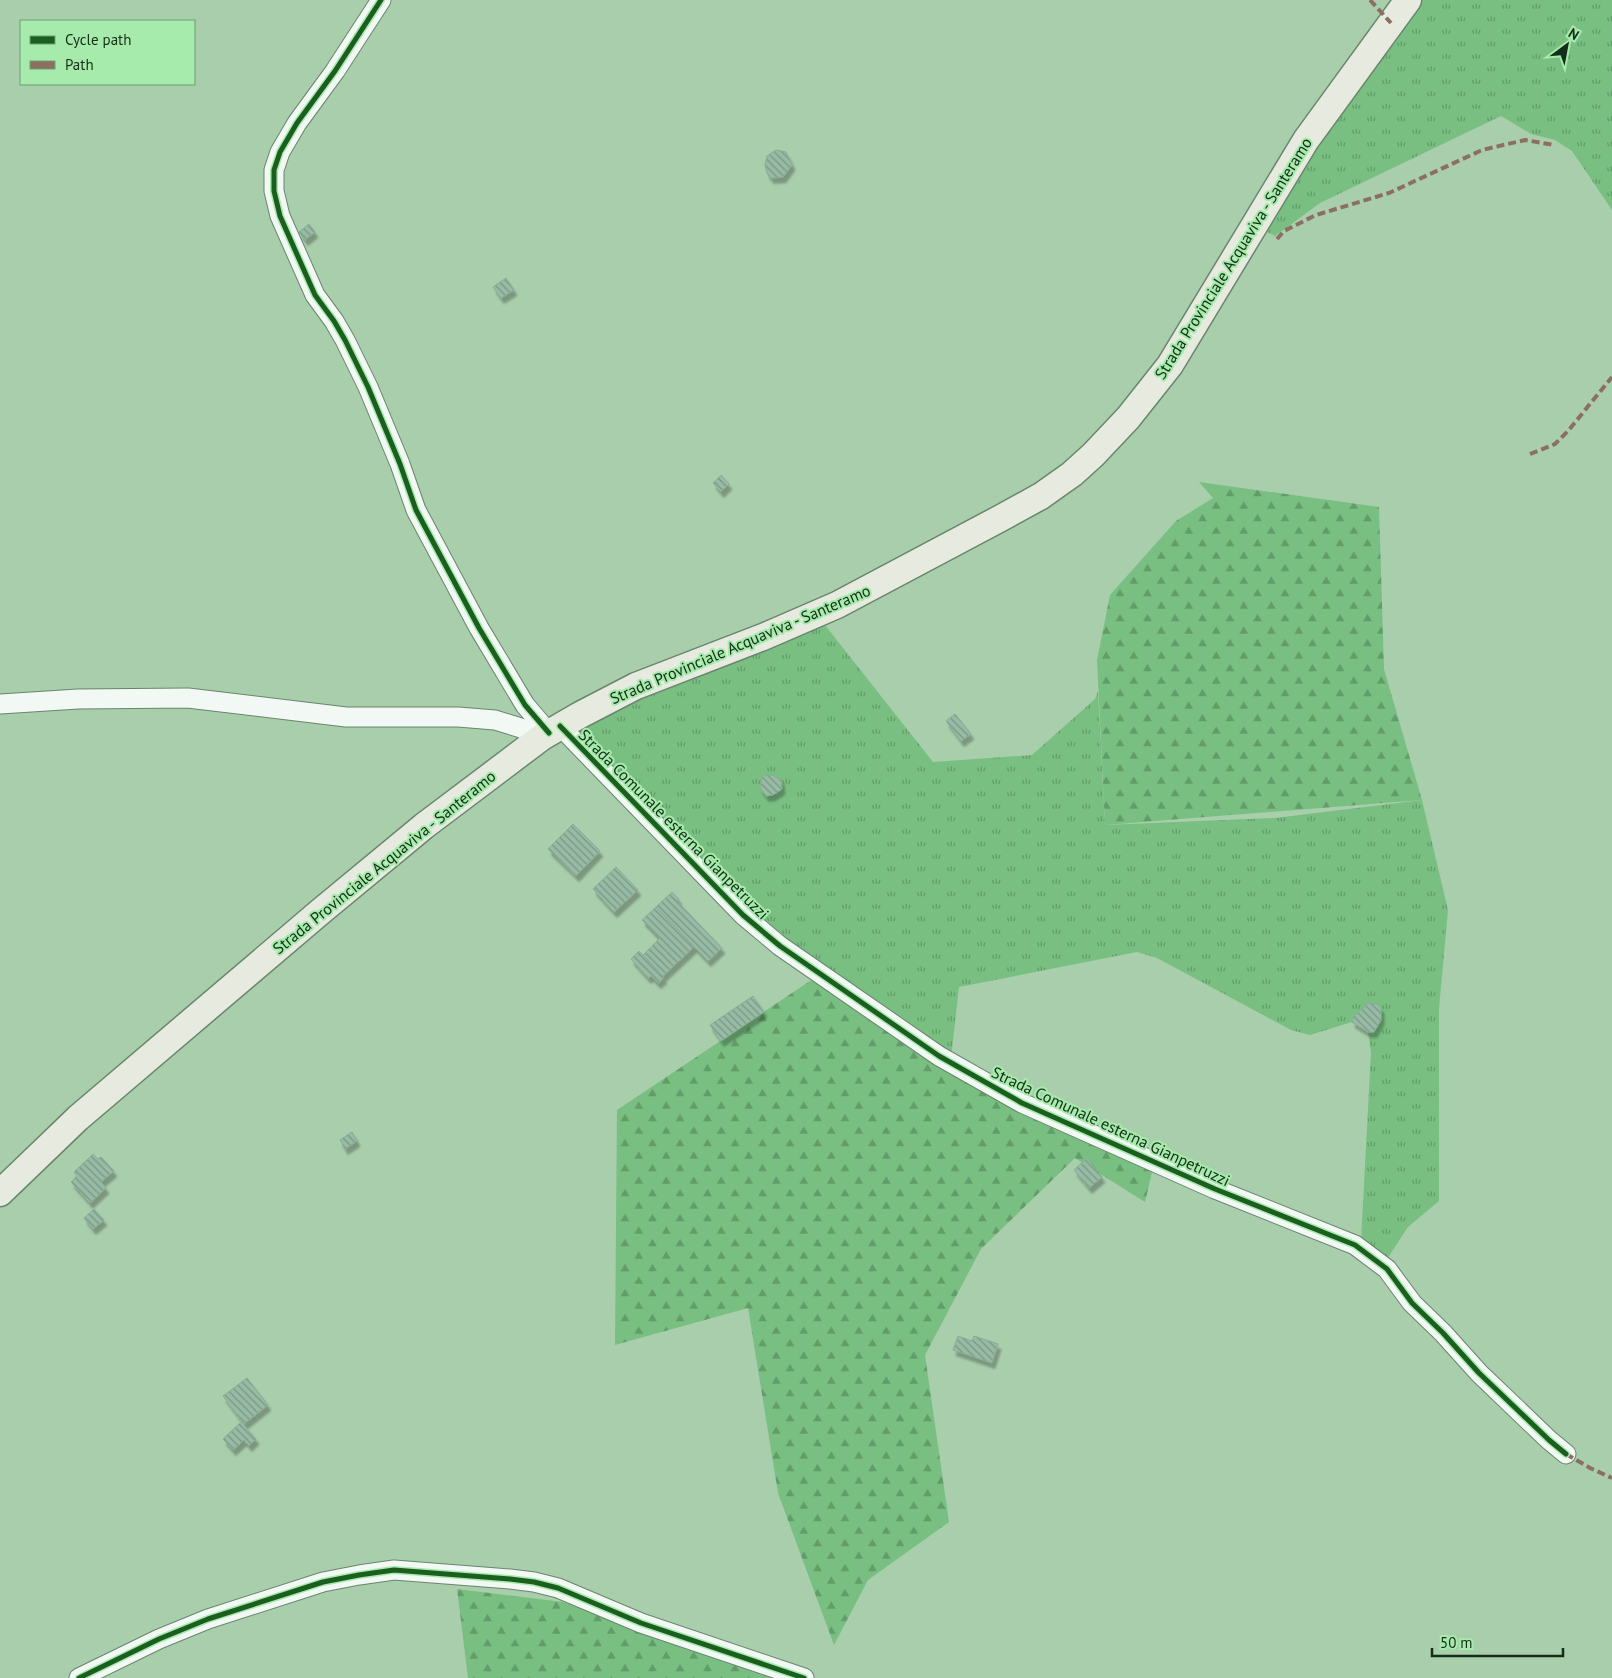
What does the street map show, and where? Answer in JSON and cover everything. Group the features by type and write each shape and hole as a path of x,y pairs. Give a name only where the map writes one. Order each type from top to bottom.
{"main road":[{"name":"Strada Provinciale Acquaviva - Santeramo","path":"0,1193 78,1118 320,912 424,826 550,732 636,686 763,637 837,605 1041,496 1072,474 1128,418 1170,364 1306,140 1408,0"}],"street":[{"name":"Strada Comunale esterna Gianpetruzzi","path":"381,0 335,71 297,123 280,152 274,170 274,191 280,216 311,286 345,340 368,387 400,464 416,510 479,628 525,705 550,732 743,915 780,946 939,1056 1022,1102 1215,1189 1355,1245 1387,1269 1412,1303 1443,1333 1479,1373 1566,1454"},
{"path":"0,704 78,699 188,698 346,717 458,717 495,720 521,728 550,732"},
{"path":"80,1678 158,1639 208,1619 323,1582 394,1570 510,1579 558,1588 641,1623 804,1678"}],"green space":[{"path":"1417,0 1612,0 1612,210 1572,151 1555,140 1531,134 1501,116 1320,203 1275,236 1259,228"},
{"path":"1199,482 1379,507 1384,669 1422,800 1105,825 1097,660 1110,595 1176,521 1213,498"},
{"path":"821,620 933,762 1032,755 1095,699 1098,691 1105,825 1275,818 1422,800 1448,910 1439,1009 1439,1201 1408,1227 1387,1259 1361,1241 1371,1052 1368,1032 1352,1022 1310,1035 1291,1030 1157,958 1137,952 959,987 950,1068 816,977 572,726"},
{"path":"816,977 950,1068 1154,1164 1145,1202 1075,1158 981,1249 925,1355 949,1522 868,1580 834,1645 778,1493 748,1308 615,1345 617,1110"},
{"path":"457,1589 563,1602 771,1678 468,1678"}],"building":[{"path":"776,150 786,152 792,165 783,177 771,178 767,173 765,165 767,156"},
{"path":"309,224 315,232 305,240 299,232"},
{"path":"506,278 514,290 501,298 493,287"},
{"path":"721,475 729,484 721,492 713,483"},
{"path":"955,714 971,734 961,741 946,721"},
{"path":"772,775 781,780 782,789 773,795 766,796 760,788 761,781 763,776"},
{"path":"573,824 600,851 576,876 548,849"},
{"path":"616,867 638,890 614,912 593,889"},
{"path":"672,892 679,899 677,901 722,948 708,961 656,907"},
{"path":"656,907 694,947 663,976 643,955 660,938 642,920"},
{"path":"639,951 664,978 658,983 651,976 648,978 631,959"},
{"path":"753,996 764,1012 721,1041 710,1025"},
{"path":"1369,1003 1377,1004 1381,1008 1381,1020 1374,1032 1368,1032 1352,1022 1354,1016"},
{"path":"352,1132 357,1141 345,1149 340,1140"},
{"path":"93,1154 98,1159 101,1157 114,1171 101,1182 106,1188 90,1203 71,1182 77,1176 74,1172"},
{"path":"1087,1158 1102,1177 1089,1188 1074,1170"},
{"path":"94,1209 104,1220 93,1229 84,1218"},
{"path":"958,1336 972,1341 974,1336 998,1344 992,1363 953,1350"},
{"path":"247,1378 268,1405 244,1424 223,1396"},
{"path":"241,1422 256,1439 249,1446 244,1440 233,1450 223,1439"}],"marked path":[{"path":"1370,0 1391,23"},
{"path":"1277,239 1284,231 1316,215 1389,193 1482,150 1525,140 1554,145"},
{"path":"1530,454 1555,444 1612,377"},
{"path":"1566,1454 1612,1478"}],"cycle path":[{"path":"381,0 335,71 297,123 280,152 274,170 274,191 280,216 315,295 345,340 368,387 400,464 416,510 479,628 525,705 549,733"},
{"path":"560,726 743,915 780,946 939,1056 1022,1103 1215,1189 1355,1245 1387,1269 1412,1303 1443,1333 1479,1373 1566,1454"},
{"path":"79,1678 159,1639 208,1619 323,1582 394,1570 510,1579 558,1588 641,1623 804,1678"}]}
